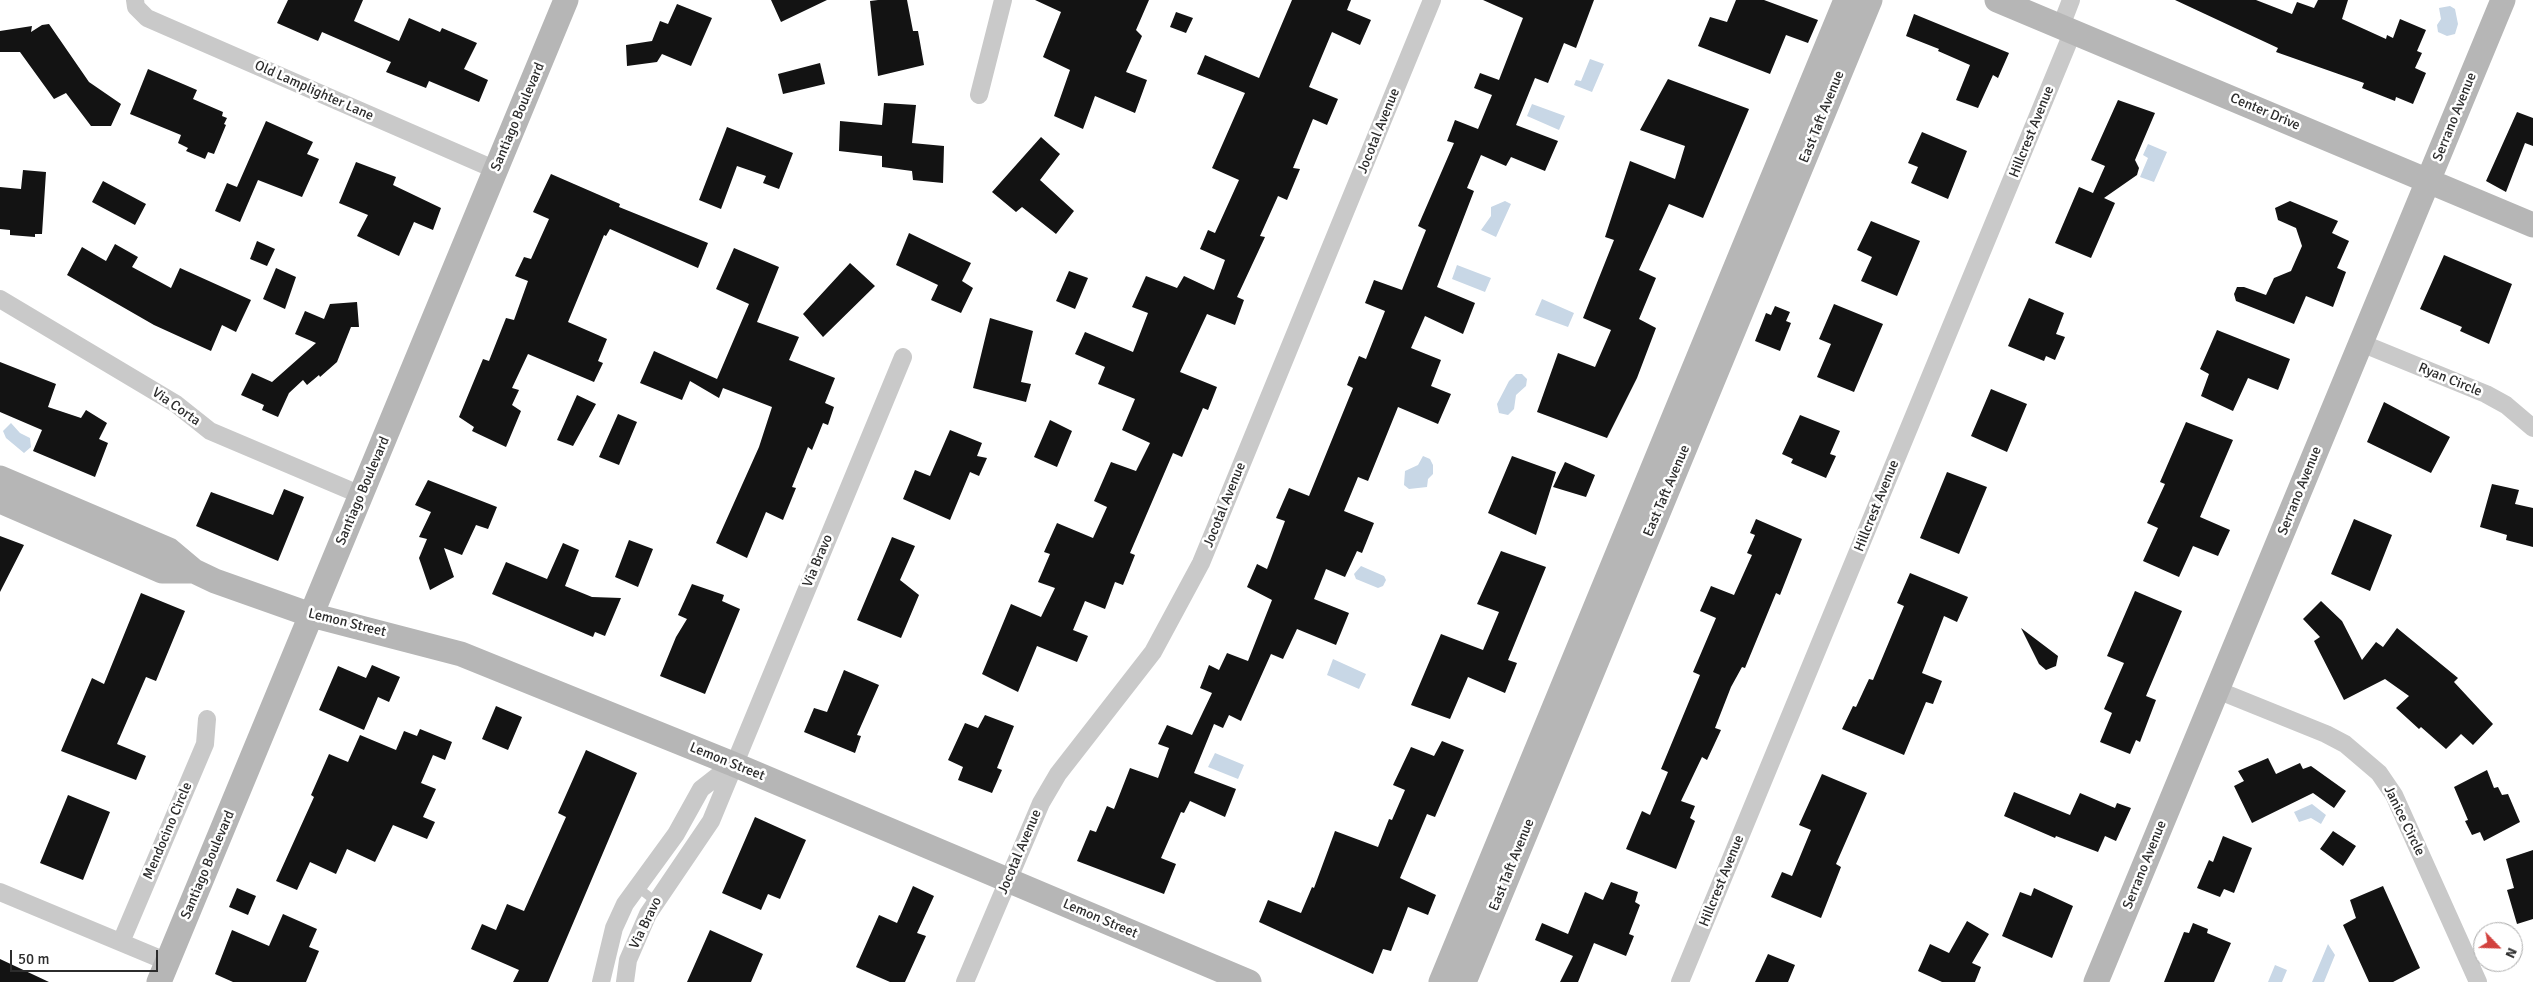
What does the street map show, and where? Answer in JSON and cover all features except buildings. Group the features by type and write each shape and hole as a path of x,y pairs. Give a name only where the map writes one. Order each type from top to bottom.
{"street":[{"name":"Santiago Boulevard","path":"163,972 566,0"},
{"path":"979,95 1003,0"},
{"name":"Jocotal Avenue","path":"965,982 1041,803 1058,774 1153,652 1179,608 1201,563 1432,0"},
{"name":"East Taft Avenue","path":"1464,982 1598,630 1679,433 1846,0"},
{"name":"East Taft Avenue","path":"1679,433 1870,0"},
{"name":"Center Drive","path":"1997,0 2533,225"},
{"name":"Hillcrest Avenue","path":"1680,982 2067,28 2071,0"},
{"name":"Serrano Avenue","path":"2096,982 2503,0"},
{"name":"Old Lamplighter Lane","path":"136,3 147,18 496,170"},
{"name":"Via Corta","path":"0,300 176,404 210,431 361,495"},
{"name":"Ryan Circle","path":"2361,343 2486,394 2521,416 2533,428"},
{"name":"Via Bravo","path":"625,982 628,960 637,935 655,901 696,846 711,821 903,357"},
{"name":"Lemon Street","path":"0,478 169,550 194,571 251,595 311,615 461,654 734,764 1249,982"},
{"name":"Lemon Street","path":"0,501 162,571 194,571"},
{"name":"East Taft Avenue","path":"1441,982 1598,630"},
{"name":"Janice Circle","path":"2217,690 2326,734 2345,744 2379,773 2394,795 2478,982"},
{"name":"Mendocino Circle","path":"121,942 204,744 207,719"},
{"name":"Via Bravo","path":"601,982 614,928 625,904 636,886 676,834 701,789 734,764"},
{"path":"0,892 121,942 163,972"}],"lane":[{"path":"636,886 655,901"}],"water":[{"path":"2450,6 2455,9 2458,24 2455,34 2447,36 2438,32 2437,25 2441,19 2439,8"},
{"path":"1590,59 1604,64 1592,92 1574,85 1576,80 1581,81"},
{"path":"1532,104 1565,116 1559,130 1527,116"},
{"path":"2148,144 2167,152 2154,182 2140,177 2148,158 2143,155"},
{"path":"1505,201 1511,204 1496,237 1481,230 1491,216 1491,207"},
{"path":"1457,265 1491,278 1485,292 1452,279"},
{"path":"1542,299 1574,313 1568,327 1535,315"},
{"path":"1516,374 1522,374 1527,379 1526,386 1516,395 1514,409 1508,415 1499,413 1497,404 1509,381"},
{"path":"11,423 20,433 30,438 31,447 24,453 6,438 3,431"},
{"path":"1423,456 1430,459 1433,465 1433,474 1428,479 1427,487 1409,489 1404,485 1405,471 1418,465"},
{"path":"1361,566 1384,576 1386,580 1383,586 1378,588 1356,579 1354,574"},
{"path":"1333,659 1366,674 1359,689 1327,675"},
{"path":"1215,753 1244,765 1238,779 1208,767"},
{"path":"2312,804 2326,815 2321,824 2311,818 2299,822 2294,812"},
{"path":"2328,944 2335,955 2324,982 2312,982"},
{"path":"2275,965 2287,970 2282,982 2268,982"}]}
